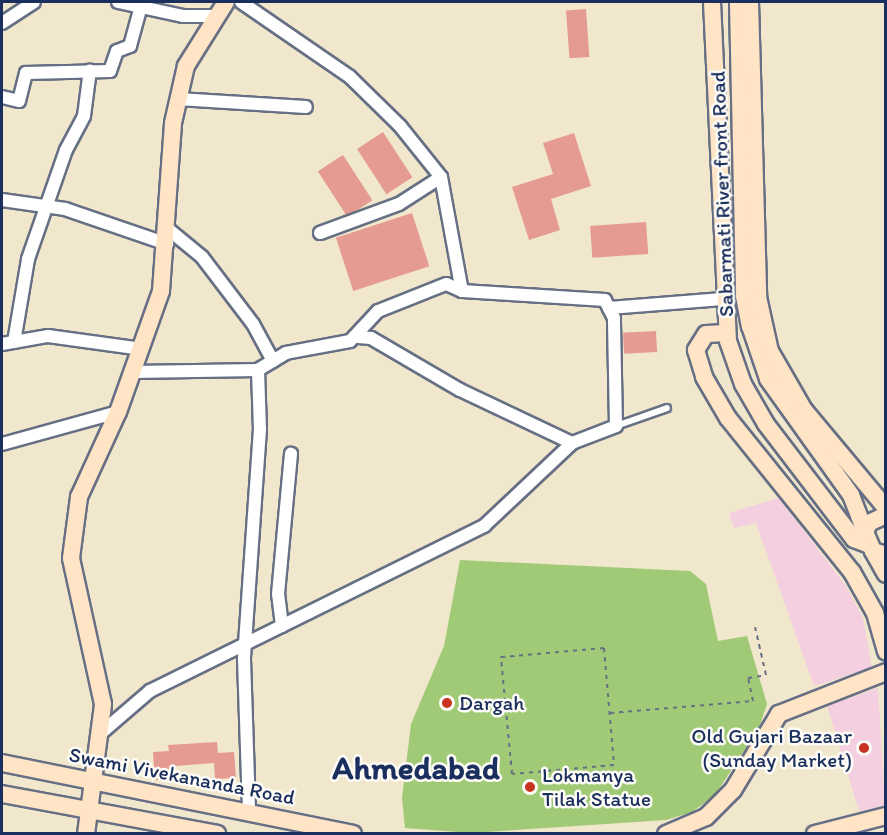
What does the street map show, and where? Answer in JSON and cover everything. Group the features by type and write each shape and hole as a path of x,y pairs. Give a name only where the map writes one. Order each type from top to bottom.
{"main road":[{"path":"86,834 96,782 103,704 71,558 80,497 118,412 161,291 178,99 186,66 226,2"},
{"path":"712,2 723,298 727,333 743,384 766,424 854,539 873,545 869,523 885,515"},
{"name":"Sabarmati River front Road","path":"738,2 744,274 750,326 768,379 850,495 885,574"},
{"path":"750,2 758,297 770,351 804,410 885,508"},
{"path":"727,333 706,334 696,350 704,377 728,418 852,572 875,613 885,651"},
{"path":"666,834 706,817 734,790 779,714 885,672"},
{"name":"Swami Vivekananda Road","path":"2,762 353,834"},
{"path":"2,794 216,834"},
{"path":"815,834 885,816"}],"street":[{"path":"2,23 34,2"},
{"path":"118,2 183,16 216,16"},
{"path":"241,2 350,77 400,126 441,177 462,291"},
{"path":"2,97 19,101 26,73 110,71 117,51 130,46 141,6"},
{"path":"90,70 84,116 66,150 49,208 28,259 8,343 48,336 142,349"},
{"path":"178,99 306,107"},
{"path":"320,232 399,204 441,177"},
{"path":"2,200 49,208 167,236 202,258 253,324 273,361"},
{"path":"100,734 150,691 484,526 572,443 616,426 614,318 604,300 462,291 446,284 378,311 358,337"},
{"path":"609,308 723,298"},
{"path":"133,372 258,370 286,353 358,337 371,338 460,390 572,443"},
{"path":"249,812 245,643 260,429 258,370"},
{"path":"2,444 118,412"},
{"path":"282,626 278,594 291,454"}],"lane":[{"path":"616,426 667,408"}],"path":[{"path":"610,713 753,701 748,678 766,675 754,627"},
{"path":"604,648 610,713 614,765 512,774 501,657 604,648"}],"shaded area":[{"path":"779,498 846,586 863,618 872,668 814,686 756,523 734,528 729,513"},
{"name":"Old Gujari Bazaar (Sunday Market)","path":"878,688 885,807 859,811 827,706"}],"green space":[{"path":"460,560 690,571 706,584 718,641 747,636 767,704 759,728 715,795 692,812 666,820 471,833 405,828 402,798 411,724 444,646"}],"building":[{"path":"586,9 589,57 569,58 566,10"},
{"path":"383,132 412,177 386,194 357,149"},
{"path":"574,133 591,186 551,199 560,230 529,240 512,187 553,174 543,143"},
{"path":"343,155 372,200 347,217 318,171"},
{"path":"412,213 429,266 353,291 336,238"},
{"path":"646,222 648,254 592,258 590,226"},
{"path":"656,331 657,352 624,354 623,333"},
{"path":"217,742 218,753 234,752 236,778 215,779 214,763 175,766 176,779 155,780 153,752 169,751 168,745"}],"place":[{"name":"Dargah","path":"447,703"},
{"name":"Old Gujari Bazaar (Sunday Market)","path":"864,748"},
{"name":"Lokmanya Tilak Statue","path":"530,787"}],"district":[{"name":"Ahmedabad","path":"416,768"}]}
